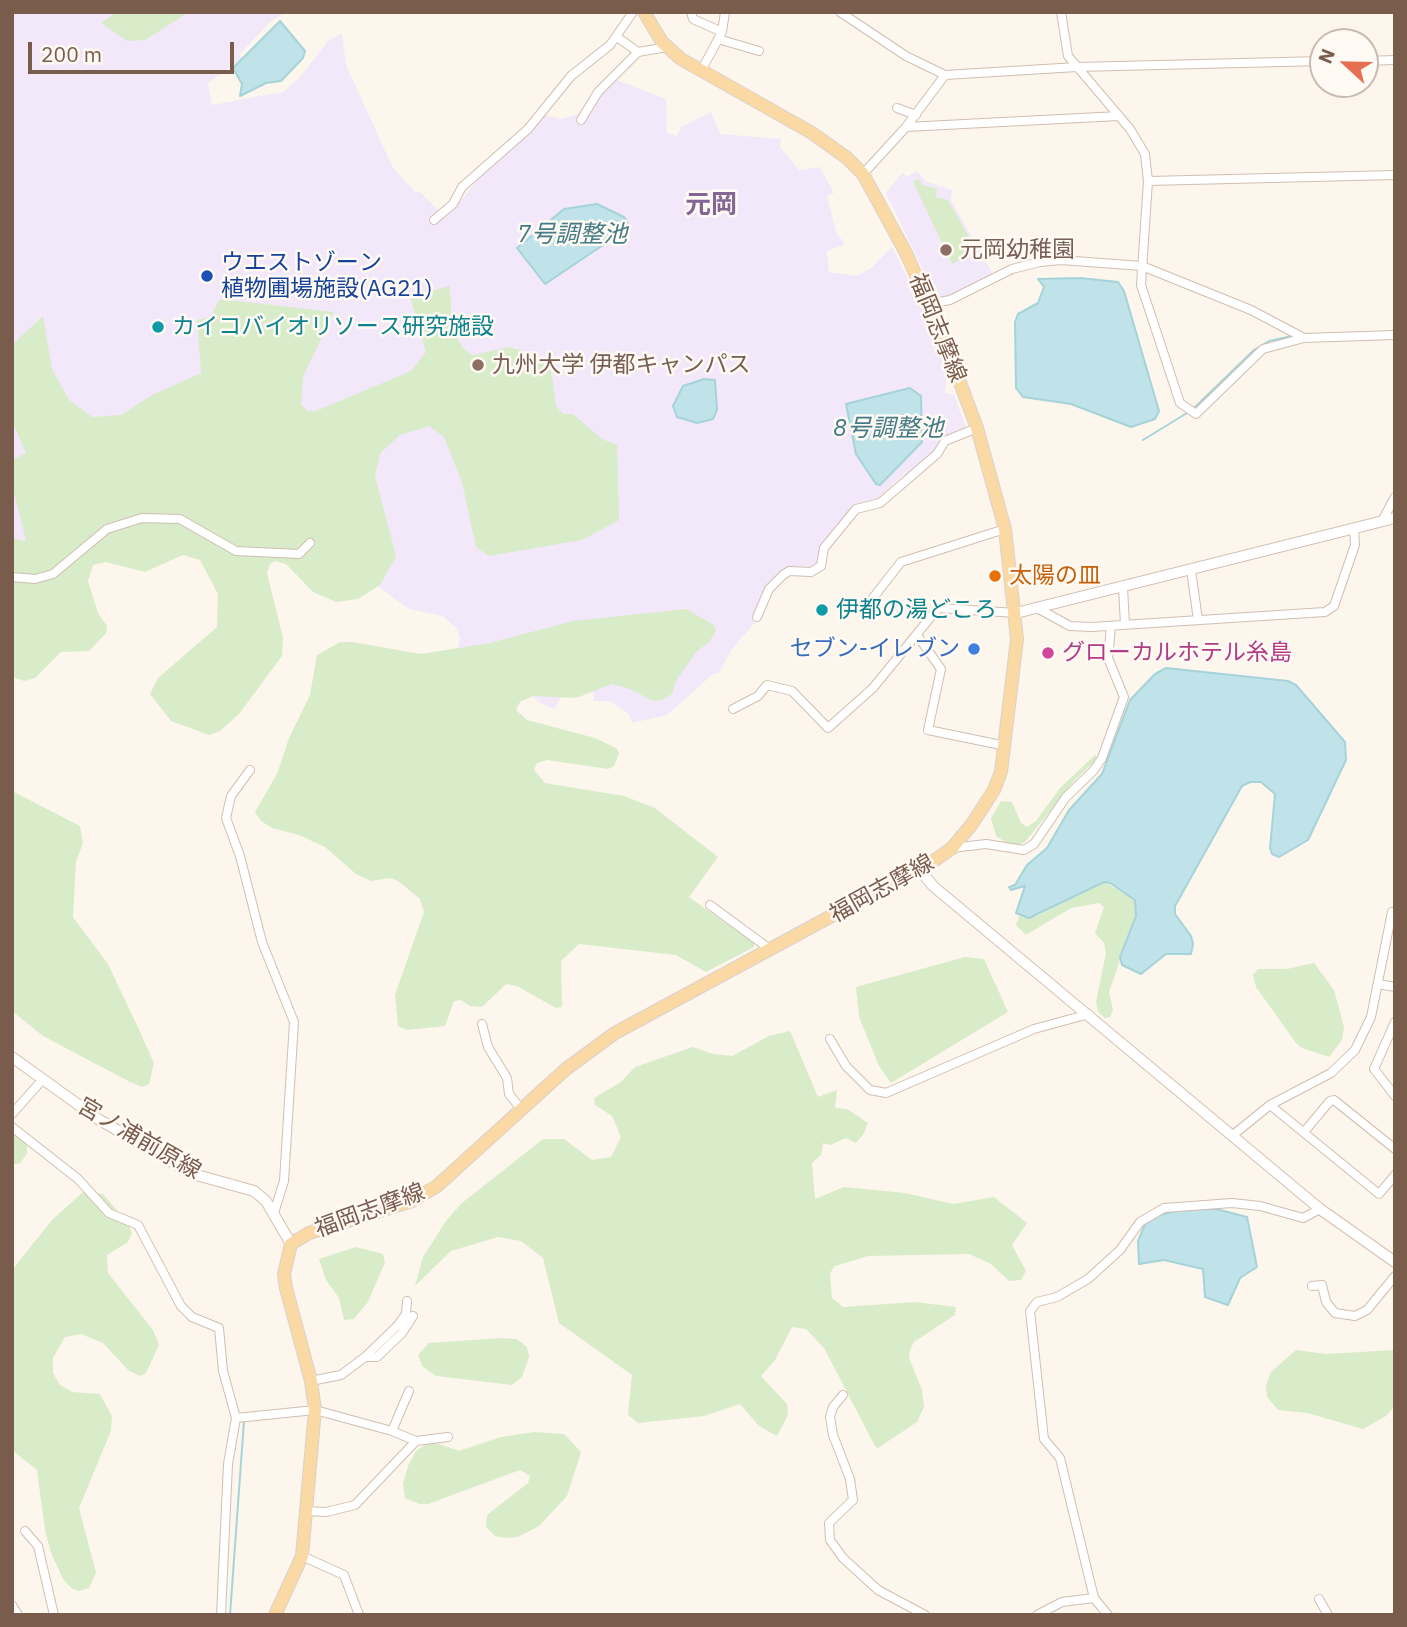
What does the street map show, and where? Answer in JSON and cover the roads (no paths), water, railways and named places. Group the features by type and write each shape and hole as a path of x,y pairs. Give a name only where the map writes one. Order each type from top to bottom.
{"main road":[{"name":"福岡志摩線","path":"275,1615 302,1556 315,1410 311,1381 286,1288 284,1274 291,1244 309,1233 412,1201 436,1186 566,1069 615,1033 920,870 952,848 994,790 1006,746 1014,671 1016,613 1005,529 976,428 906,253 863,174 831,145 701,71 667,47 644,12"}],"street":[{"path":"435,220 453,204 462,187 528,129 571,76 617,37 633,12"},
{"path":"691,12 693,19 720,35 759,51"},
{"path":"701,71 720,35 725,12"},
{"path":"840,12 906,56 945,75 1077,66 1309,61"},
{"path":"1061,12 1068,56 1119,116 1145,154 1148,181 1141,285 1180,403 1196,414 1263,349 1304,338 1395,335"},
{"path":"617,37 638,52"},
{"path":"581,120 598,92 638,52 667,47"},
{"path":"863,174 916,115 945,75"},
{"path":"897,108 916,115"},
{"path":"906,127 1119,116"},
{"path":"1148,181 1395,175"},
{"path":"928,304 950,300 1012,269 1040,262 1061,260 1142,266 1251,310 1304,338"},
{"path":"757,617 769,589 783,575 789,571 811,572 821,565 824,548 856,509 880,503 937,454 945,441 976,428"},
{"path":"1382,521 1395,497"},
{"path":"12,578 25,580 53,575 107,529 142,518 180,519 236,551 299,554 310,543"},
{"path":"733,709 758,696 767,685 792,691 828,727 873,688 938,608 1016,613 1395,518"},
{"path":"1037,608 1070,626 1111,626 1329,611 1355,545 1353,528"},
{"path":"865,608 901,562 1005,529"},
{"path":"1192,570 1198,620"},
{"path":"1123,587 1125,625"},
{"path":"952,848 986,844 1024,850 1034,844 1066,797 1102,758 1124,697 1108,659 1111,626"},
{"path":"917,635 941,669 928,730 1006,746"},
{"path":"250,769 231,796 226,818 240,856 262,942 294,1021 284,1181 274,1213"},
{"path":"920,870 933,886 1320,1209 1395,1262"},
{"path":"710,905 771,950"},
{"path":"1233,1135 1270,1104 1331,1073 1346,1061 1365,1031 1378,984 1392,912"},
{"path":"1378,984 1395,987"},
{"path":"830,1039 846,1066 870,1090 887,1093 1034,1029 1089,1014"},
{"path":"1395,1022 1374,1069 1395,1096"},
{"path":"482,1024 488,1047 507,1078 509,1094 521,1109"},
{"name":"宮ノ浦前原線","path":"12,1056 98,1119 193,1174 254,1191 266,1200 291,1244"},
{"path":"12,1114 43,1079"},
{"path":"1304,1132 1330,1101 1334,1100 1395,1149"},
{"path":"1270,1104 1379,1194 1395,1175"},
{"path":"12,1127 78,1179 109,1213 138,1225 181,1306 192,1317 219,1328 223,1371 236,1418 228,1464 221,1615"},
{"path":"1108,1615 1094,1598 1060,1458 1044,1438 1030,1311 1037,1302 1058,1297 1088,1279 1120,1250 1140,1222 1164,1208 1232,1203 1260,1206 1303,1218 1320,1209"},
{"path":"1312,1286 1322,1285 1325,1302 1335,1313 1355,1316 1367,1310 1395,1276"},
{"path":"311,1381 341,1375 365,1357 398,1325 406,1314 407,1301"},
{"path":"365,1357 380,1355 402,1333 413,1316"},
{"path":"392,1431 409,1391"},
{"path":"843,1395 833,1407 830,1417 833,1435 850,1479 853,1500 829,1523 830,1540 843,1558 878,1590 925,1615"},
{"path":"236,1418 315,1410 392,1431 416,1441 448,1437"},
{"path":"305,1511 326,1512 355,1505 416,1441"},
{"path":"25,1531 38,1546 54,1615"},
{"path":"302,1556 344,1575 359,1615"},
{"path":"1037,1615 1062,1602 1094,1598"},
{"path":"1319,1599 1328,1615"},
{"path":"12,1605 18,1615"}],"water":[{"path":"280,21 305,51 303,58 281,81 266,83 240,96 242,84 233,68"},
{"name":"7号調整池","path":"597,204 624,217 630,227 545,284 517,248 564,209"},
{"path":"1080,278 1118,282 1124,291 1159,411 1155,419 1131,427 1071,404 1023,397 1016,388 1015,322 1018,314 1038,303 1044,287 1038,279"},
{"path":"704,379 715,380 717,410 713,419 697,423 677,417 673,406 683,386"},
{"name":"8号調整池","path":"910,388 921,396 922,442 880,485 876,484 856,454 846,404"},
{"path":"1166,668 1288,681 1296,685 1345,742 1346,760 1308,840 1279,857 1272,854 1270,848 1275,794 1261,782 1250,782 1242,786 1175,906 1175,914 1191,936 1191,954 1166,954 1141,974 1122,965 1120,957 1136,916 1135,900 1110,883 1104,882 1029,918 1016,913 1025,886 1011,890 1009,887 1015,885 1027,865 1047,848 1069,810 1102,774 1130,700 1155,674"},
{"path":"1186,1208 1216,1209 1247,1217 1257,1267 1240,1278 1228,1305 1205,1297 1203,1269 1164,1260 1139,1264 1138,1241 1145,1224 1160,1215"}],"waterway":[{"path":"1381,332 1395,331"},
{"path":"1332,333 1351,333"},
{"path":"1194,408 1254,350 1269,341 1292,336"},
{"path":"1143,440 1187,413"},
{"path":"230,1615 244,1421"}],"place":[{"name":"元岡幼稚園","path":"946,250"},
{"name":"ウエストゾーン 植物圃場施設(AG21)","path":"207,276"},
{"name":"カイコバイオリソース研究施設","path":"158,327"},
{"name":"九州大学 伊都キャンパス","path":"478,365"},
{"name":"太陽の皿","path":"995,576"},
{"name":"伊都の湯どころ","path":"822,610"},
{"name":"セブン-イレブン","path":"974,649"},
{"name":"グローカルホテル糸島","path":"1048,653"}],"district":[{"name":"元岡","path":"711,205"}]}
